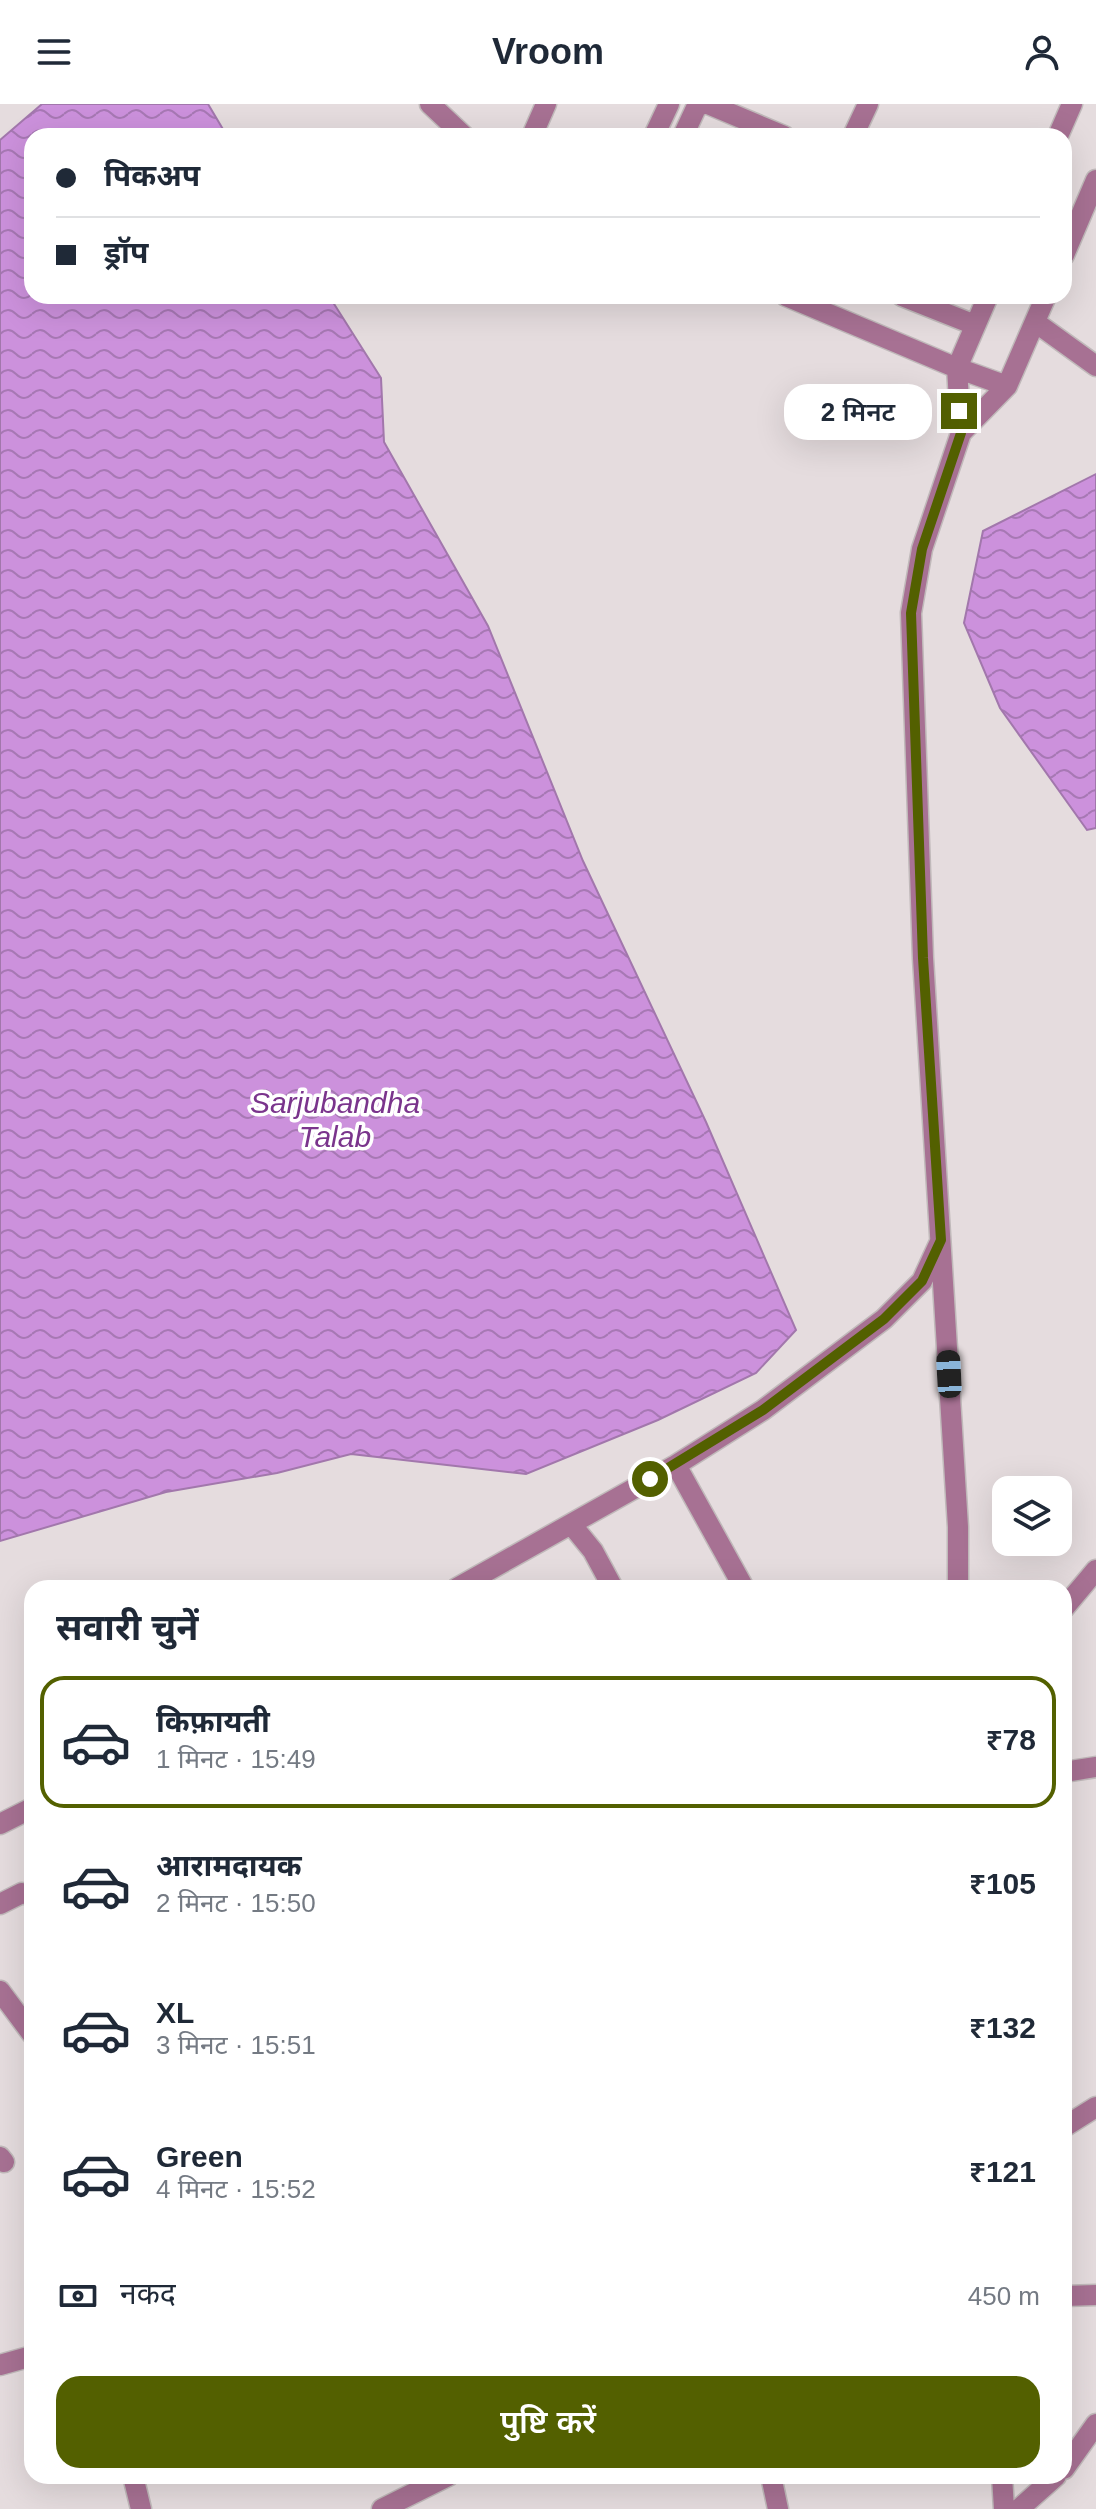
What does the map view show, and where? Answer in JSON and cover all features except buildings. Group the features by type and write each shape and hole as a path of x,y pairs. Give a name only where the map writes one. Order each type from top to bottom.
{"street":[{"path":"430,104 456,128"},
{"path":"536,128 546,104"},
{"path":"658,128 669,104"},
{"path":"687,128 696,108 708,104 762,128"},
{"path":"857,128 868,104"},
{"path":"1062,128 1072,104"},
{"path":"1072,236 1096,180"},
{"path":"805,304 1007,386"},
{"path":"922,304 975,325"},
{"path":"958,1580 958,1527 923,958 911,613 922,549 961,433 957,368 984,304"},
{"path":"961,433 1007,386 1043,304"},
{"path":"1035,322 1096,366"},
{"path":"471,1580 676,1465 763,1410 884,1319 922,1281 941,1240"},
{"path":"676,1465 740,1580"},
{"path":"571,1524 593,1551 609,1580"},
{"path":"1072,1598 1096,1570"},
{"path":"1072,1771 1096,1767"},
{"path":"0,1824 24,1812"},
{"path":"0,1904 24,1894"},
{"path":"0,1991 24,2023"},
{"path":"1072,2122 1096,2107"},
{"path":"1072,2296 1096,2295"},
{"path":"0,2365 24,2358"},
{"path":"1072,2458 1096,2424"},
{"path":"135,2484 141,2509"},
{"path":"382,2509 432,2484"},
{"path":"773,2484 778,2509"},
{"path":"1002,2484 1004,2509"},
{"path":"1019,2509 1047,2484"}],"water":[{"name":"Sarjubandha Talab","path":"42,104 208,104 222,128 24,128 24,304 334,304 381,378 384,442 488,626 583,861 706,1122 796,1330 756,1373 658,1420 526,1474 351,1454 277,1473 166,1492 0,1541 0,140"},
{"path":"1096,474 1096,828 1087,830 1000,708 964,623 983,531"}],"route":[{"path":"650,1479 763,1410 884,1319 922,1281 941,1240 923,958 911,613 922,549 961,433 959,411"}]}
